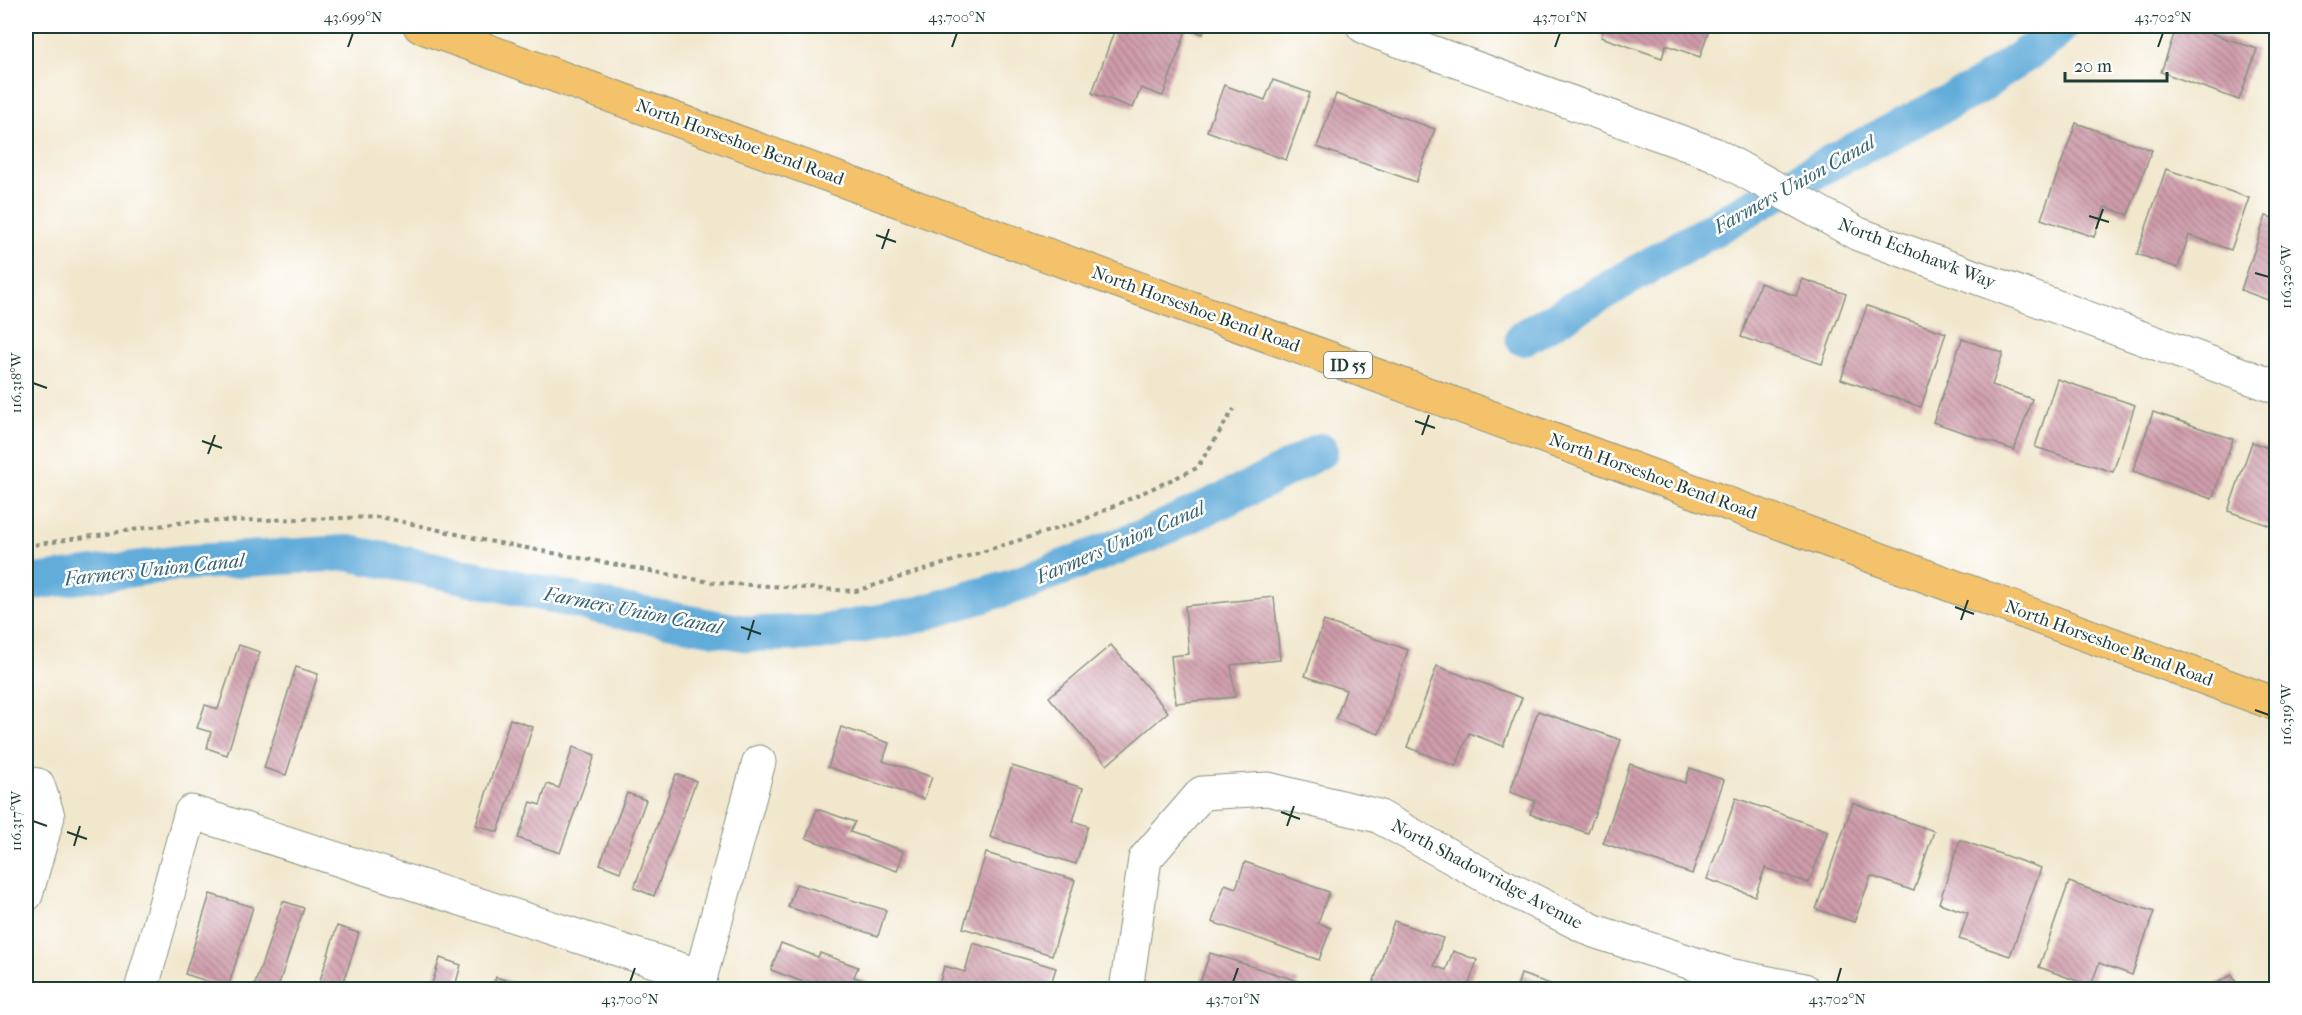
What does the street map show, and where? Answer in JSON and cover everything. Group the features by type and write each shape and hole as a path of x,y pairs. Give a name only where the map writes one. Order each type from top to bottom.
{"highway":[{"name":"North Horseshoe Bend Road","path":"420,26 2277,704"}],"street":[{"name":"North Echohawk Way","path":"1363,26 1373,32 1714,154 1858,234 2277,387"},
{"path":"141,990 191,812 699,983 759,762"},
{"path":"26,783 38,785 48,816 26,895"},
{"name":"North Shadowridge Avenue","path":"1126,990 1145,859 1202,793 1268,789 1378,816 1498,883 1594,931 1729,975 1804,990"}],"path":[{"path":"26,546 185,522 381,517 483,540 715,583 856,591 1081,521 1197,468 1234,409"}],"building":[{"path":"1116,26 1206,26 1203,34 1187,28 1163,96 1141,88 1133,108 1092,93"},
{"path":"1605,26 1710,26 1700,57 1666,45 1662,58 1601,37"},
{"path":"2177,26 2212,26 2210,33 2257,49 2239,100 2161,72"},
{"path":"1273,80 1310,93 1286,160 1207,131 1224,85 1265,100"},
{"path":"1336,94 1435,129 1416,182 1317,147"},
{"path":"2076,123 2152,150 2128,215 2105,207 2094,237 2041,219"},
{"path":"2166,169 2249,198 2231,250 2189,235 2178,268 2137,254"},
{"path":"2266,216 2276,219 2276,303 2241,290"},
{"path":"1802,279 1846,294 1822,364 1741,337 1760,283 1796,296"},
{"path":"1867,306 1946,333 1921,407 1841,379"},
{"path":"1962,339 2003,353 1992,385 2032,399 2014,450 1933,422"},
{"path":"2057,379 2135,405 2113,472 2035,447"},
{"path":"2153,412 2233,439 2212,499 2133,471"},
{"path":"2252,442 2276,451 2276,528 2228,511"},
{"path":"1274,597 1280,660 1231,665 1235,697 1176,703 1171,656 1189,654 1185,606"},
{"path":"1324,621 1408,650 1379,734 1336,719 1346,690 1305,676"},
{"path":"239,645 260,652 227,755 207,748 211,732 197,728 205,705 218,709"},
{"path":"1111,645 1168,712 1107,765 1049,697"},
{"path":"1437,666 1522,698 1503,746 1469,733 1456,766 1407,747"},
{"path":"296,667 318,674 286,775 264,768"},
{"path":"1538,711 1621,740 1588,833 1530,814 1535,801 1510,792"},
{"path":"510,719 533,727 498,832 476,825"},
{"path":"841,727 889,743 883,761 932,777 924,799 828,767"},
{"path":"573,747 595,755 560,853 518,838 531,802 540,805 547,784 559,788"},
{"path":"1630,764 1685,783 1690,768 1724,780 1692,874 1603,843"},
{"path":"1012,766 1083,788 1073,821 1088,826 1076,864 990,837"},
{"path":"676,774 696,781 654,896 634,888"},
{"path":"627,793 646,800 620,872 600,864"},
{"path":"1736,798 1828,831 1809,883 1765,868 1755,896 1707,879"},
{"path":"1853,803 1934,831 1914,891 1871,876 1854,922 1816,909"},
{"path":"817,809 855,822 850,832 904,851 897,871 806,838"},
{"path":"1960,840 2041,868 2010,956 1959,939 1968,913 1939,903"},
{"path":"986,853 1075,880 1052,955 963,928"},
{"path":"1245,862 1329,892 1318,923 1331,928 1319,960 1212,922 1225,884 1236,888"},
{"path":"2069,882 2154,912 2132,975 2099,963 2091,986 2039,967"},
{"path":"796,884 886,910 878,936 788,907"},
{"path":"210,894 253,907 228,988 185,974"},
{"path":"283,901 304,908 277,990 253,990"},
{"path":"1394,921 1443,938 1434,966 1446,970 1453,951 1477,960 1467,990 1371,990"},
{"path":"337,926 359,933 341,990 317,990"},
{"path":"781,943 818,957 820,953 858,967 854,977 871,983 868,990 825,990 771,970"},
{"path":"973,943 1056,968 1049,990 938,990 944,966 965,972"},
{"path":"1210,953 1298,981 1295,990 1198,989"},
{"path":"440,958 461,965 454,990 430,990"},
{"path":"1521,974 1565,989 1565,990 1516,990"},
{"path":"2232,975 2240,990 2204,990"},
{"path":"496,977 533,989 533,990 492,990"}],"waterway":[{"name":"Farmers Union Canal","path":"1523,338 1822,167 1978,87 2051,37 2061,26"},
{"name":"Farmers Union Canal","path":"26,583 179,563 348,553 613,609 749,634 819,633 914,616 1019,584 1148,535 1268,479 1320,451"}]}
